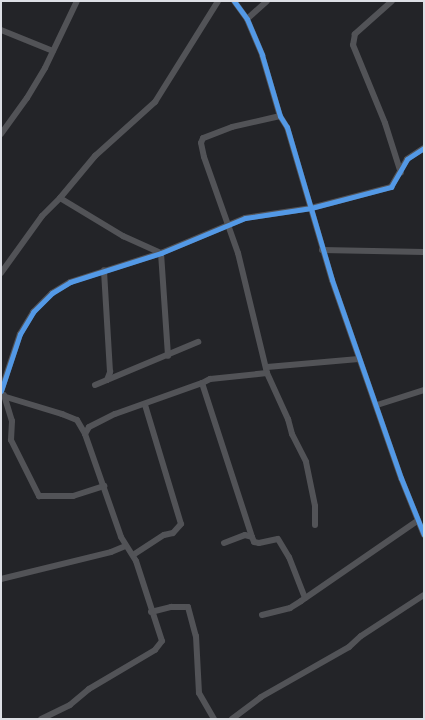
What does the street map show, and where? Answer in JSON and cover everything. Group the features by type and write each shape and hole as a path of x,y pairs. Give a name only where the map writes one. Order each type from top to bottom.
{"street":[{"path":"1,134 27,98 53,51 77,1"},
{"path":"1,272 42,216 60,198 94,156 155,102 218,1"},
{"path":"234,1 247,19 271,82 280,116 287,127 322,250 417,522 424,534"},
{"path":"247,19 267,1"},
{"path":"392,1 355,34 353,46 390,135 401,173"},
{"path":"1,30 53,51"},
{"path":"280,116 232,127 203,138 201,143 204,156 238,253 267,370 288,419 292,434 306,462 315,506 315,525"},
{"path":"104,486 73,496 39,496 11,440 12,421 6,397 1,391 20,334 33,312 60,287 104,270 161,253 245,218 311,208 391,187 401,173 407,159 424,148"},
{"path":"60,198 123,236 161,253"},
{"path":"322,250 424,252"},
{"path":"161,253 168,356"},
{"path":"104,270 110,368 107,380"},
{"path":"95,385 168,356 198,342"},
{"path":"86,434 89,427 96,423 202,383 210,378 359,359"},
{"path":"202,383 254,542 260,543 278,539 289,557 305,598"},
{"path":"377,405 424,390"},
{"path":"6,397 77,420 86,434 125,546 133,555 162,641 155,650 89,689 70,705 41,719"},
{"path":"133,555 164,535 173,532 181,524 145,405"},
{"path":"262,615 290,608 417,522"},
{"path":"224,542 244,536 252,537"},
{"path":"1,579 111,552 125,546"},
{"path":"232,719 261,697 349,647 361,636 424,595"},
{"path":"151,612 171,607 188,607 196,636 199,693 214,719"}],"cycle path":[{"path":"234,1 247,19 262,55 280,116 287,127 332,280 401,478 424,535"},
{"path":"1,391 20,334 33,312 52,293 70,282 161,253 245,218 311,208 391,187 407,159 424,148"}]}
